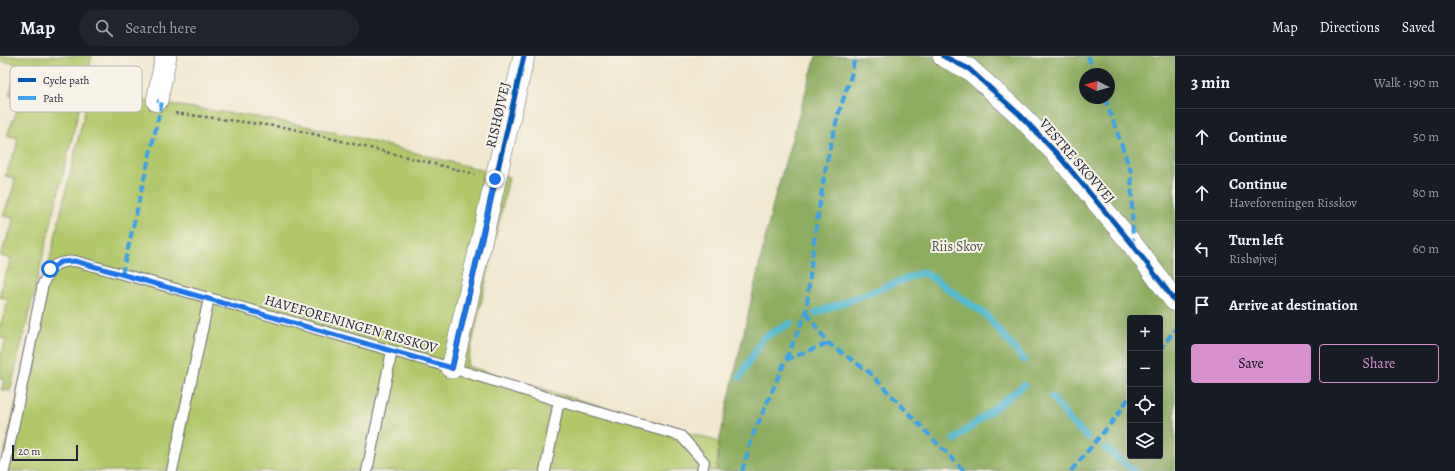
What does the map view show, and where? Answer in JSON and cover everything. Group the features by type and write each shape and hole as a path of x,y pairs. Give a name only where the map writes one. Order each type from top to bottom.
{"street":[{"path":"162,107 166,56"},
{"name":"RISHØJVEJ","path":"452,368 524,56"},
{"name":"VESTRE SKOVVEJ","path":"943,56 968,68 1026,121 1058,155 1133,245 1175,301"}],"lane":[{"name":"HAVEFORENINGEN RISSKOV","path":"4,471 43,284 50,269 61,262 75,261 452,368 681,436 704,462 702,471"},
{"path":"172,471 209,298"},
{"path":"367,471 392,352"},
{"path":"545,471 559,401"}],"path":[{"path":"162,107 289,128 495,179"}],"green space":[{"path":"0,56 92,56 90,66 18,66 19,64 0,61"},
{"name":"Riis Skov","path":"816,56 1175,56 1175,471 717,471 719,442 773,204"},
{"path":"142,101 256,117 327,130 509,177 467,366 719,442 717,471 0,471 85,112 142,112"},
{"path":"16,112 78,112 10,391 1,390 4,380 0,379 0,359 6,339 0,338 0,325 8,299 0,297 0,292 11,259 0,256 11,229 13,218 3,216 13,189 15,178 5,176 16,148 18,138 7,135"}],"waterway":[{"path":"816,313 924,272 986,315 1024,360"},
{"path":"740,377 763,338 791,323"},
{"path":"954,440 1024,385"},
{"path":"1052,397 1071,422 1087,437"},
{"path":"1105,448 1134,471"}],"marked path":[{"path":"742,471 753,435 806,313 814,239 826,165 838,115 851,76 855,56"},
{"path":"1088,56 1093,68"},
{"path":"122,274 162,102 157,101"},
{"path":"1107,104 1131,172 1133,244"},
{"path":"806,313 828,343 869,372 964,471"},
{"path":"1163,347 1175,329"},
{"path":"786,360 828,343"},
{"path":"1071,471 1116,417 1127,400"}],"cycle path":[{"path":"452,368 524,56"},
{"path":"943,56 969,69 1020,115 1058,155 1133,245 1175,301"}],"route":[{"path":"50,269 61,262 75,261 452,368 495,179"}]}
